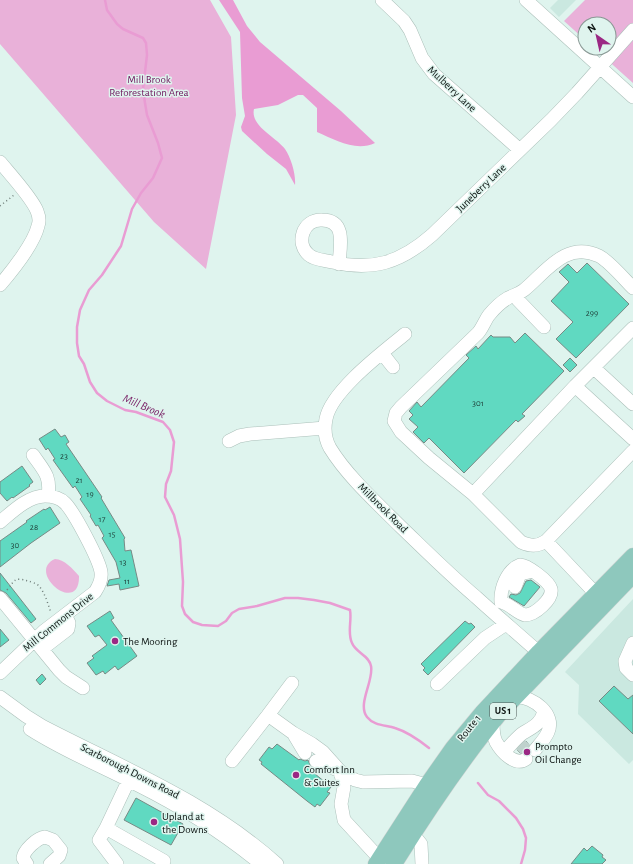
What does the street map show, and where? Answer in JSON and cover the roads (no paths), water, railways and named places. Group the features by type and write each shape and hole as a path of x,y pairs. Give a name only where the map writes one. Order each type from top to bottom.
{"main road":[{"name":"Route 1","path":"383,862 413,834 463,759 493,722 517,696 544,657 596,594 633,556"},
{"name":"Route 1","path":"383,862 427,785 453,748 482,712 633,575"}],"street":[{"name":"Mulberry Lane","path":"382,0 404,21 410,30 422,58 434,74 520,150"},
{"path":"526,0 633,97"},
{"name":"Juneberry Lane","path":"339,264 360,266 387,263 411,251 432,235 551,120 633,30"},
{"path":"0,162 33,204 38,213 39,222 35,234 20,260 0,284"},
{"path":"633,288 602,258 589,253 569,253 560,258 524,290 504,301 490,315 483,328 401,407 394,417 394,422 401,432 440,468 473,494 521,542 526,544 534,545 546,541 633,451"},
{"path":"515,295 544,327"},
{"path":"473,494 575,386 633,328"},
{"name":"Millbrook Road","path":"405,334 382,353 336,398 328,411 325,428 326,438 330,448 346,470 381,507 446,570 544,657"},
{"path":"382,353 393,367"},
{"path":"594,368 633,404"},
{"path":"575,386 633,439"},
{"path":"229,440 250,434 325,428"},
{"path":"0,522 32,499 48,496 48,478 33,455"},
{"name":"Mill Commons Drive","path":"0,674 38,644 65,615 95,592 99,584 101,573 96,557 72,511 60,500 48,496"},
{"path":"546,541 596,594"},
{"path":"522,565 531,569 548,584 551,590 550,598 537,611 528,615 522,614 510,605 501,602 501,590 504,584 514,568 522,565"},
{"path":"501,602 505,591 516,573 521,570 529,572 548,588 550,598"},
{"path":"493,612 512,589 520,574 529,572"},
{"path":"1,596 63,674 83,688"},
{"path":"437,684 485,638 506,624"},
{"path":"633,643 624,661 626,668 633,675"},
{"path":"232,761 292,683"},
{"path":"517,696 532,700 546,715 549,726 548,732 543,741 522,752"},
{"name":"Scarborough Downs Road","path":"0,697 42,726 131,776 206,822 261,864"},
{"name":"Scarborough Downs Road","path":"0,703 13,716 41,736 131,776 160,784 220,820 277,864"},
{"path":"268,715 323,752 340,771 344,787 341,809 344,820 383,862"},
{"path":"522,752 520,735 535,726 546,715"},
{"path":"493,722 495,739 522,752"},
{"path":"293,733 310,757 355,780 363,782 412,781 427,785"},
{"path":"117,864 99,840 131,776"},
{"path":"342,798 352,788 363,782"},
{"path":"106,828 164,860 162,864"},
{"path":"413,834 421,844 422,864"},
{"path":"27,864 24,858 25,852 41,838 45,837 53,840 61,850 59,856 50,864"}],"waterway":[{"name":"Mill Brook","path":"105,0 107,10 117,24 123,29 143,38 146,43 147,55 143,89 147,115 162,158 153,178 141,193 132,209 121,246 102,275 89,290 80,310 77,327 77,343 79,356 84,364 90,382 97,393 107,401 125,410 136,412 163,422 170,430 174,442 171,471 166,484 165,497 174,515 180,539 183,582 182,606 185,614 193,622 202,625 218,626 226,621 232,613 239,609 257,606 285,598 314,600 330,603 350,610 351,639 356,649 368,659 371,666 364,712 373,722 404,732 429,748"},
{"name":"Mill Brook","path":"478,783 488,795 499,801 516,818 523,829 526,838 525,850 521,864"}],"tunnel":[{"path":"520,753 529,744"}],"place":[{"name":"The Mooring","path":"115,641"},
{"name":"Prompto Oil Change","path":"527,752"},
{"name":"Comfort Inn & Suites","path":"296,775"},
{"name":"Upland at the Downs","path":"154,822"}],"park label":[{"name":"Mill Brook Reforestation Area","path":"149,85"}]}
